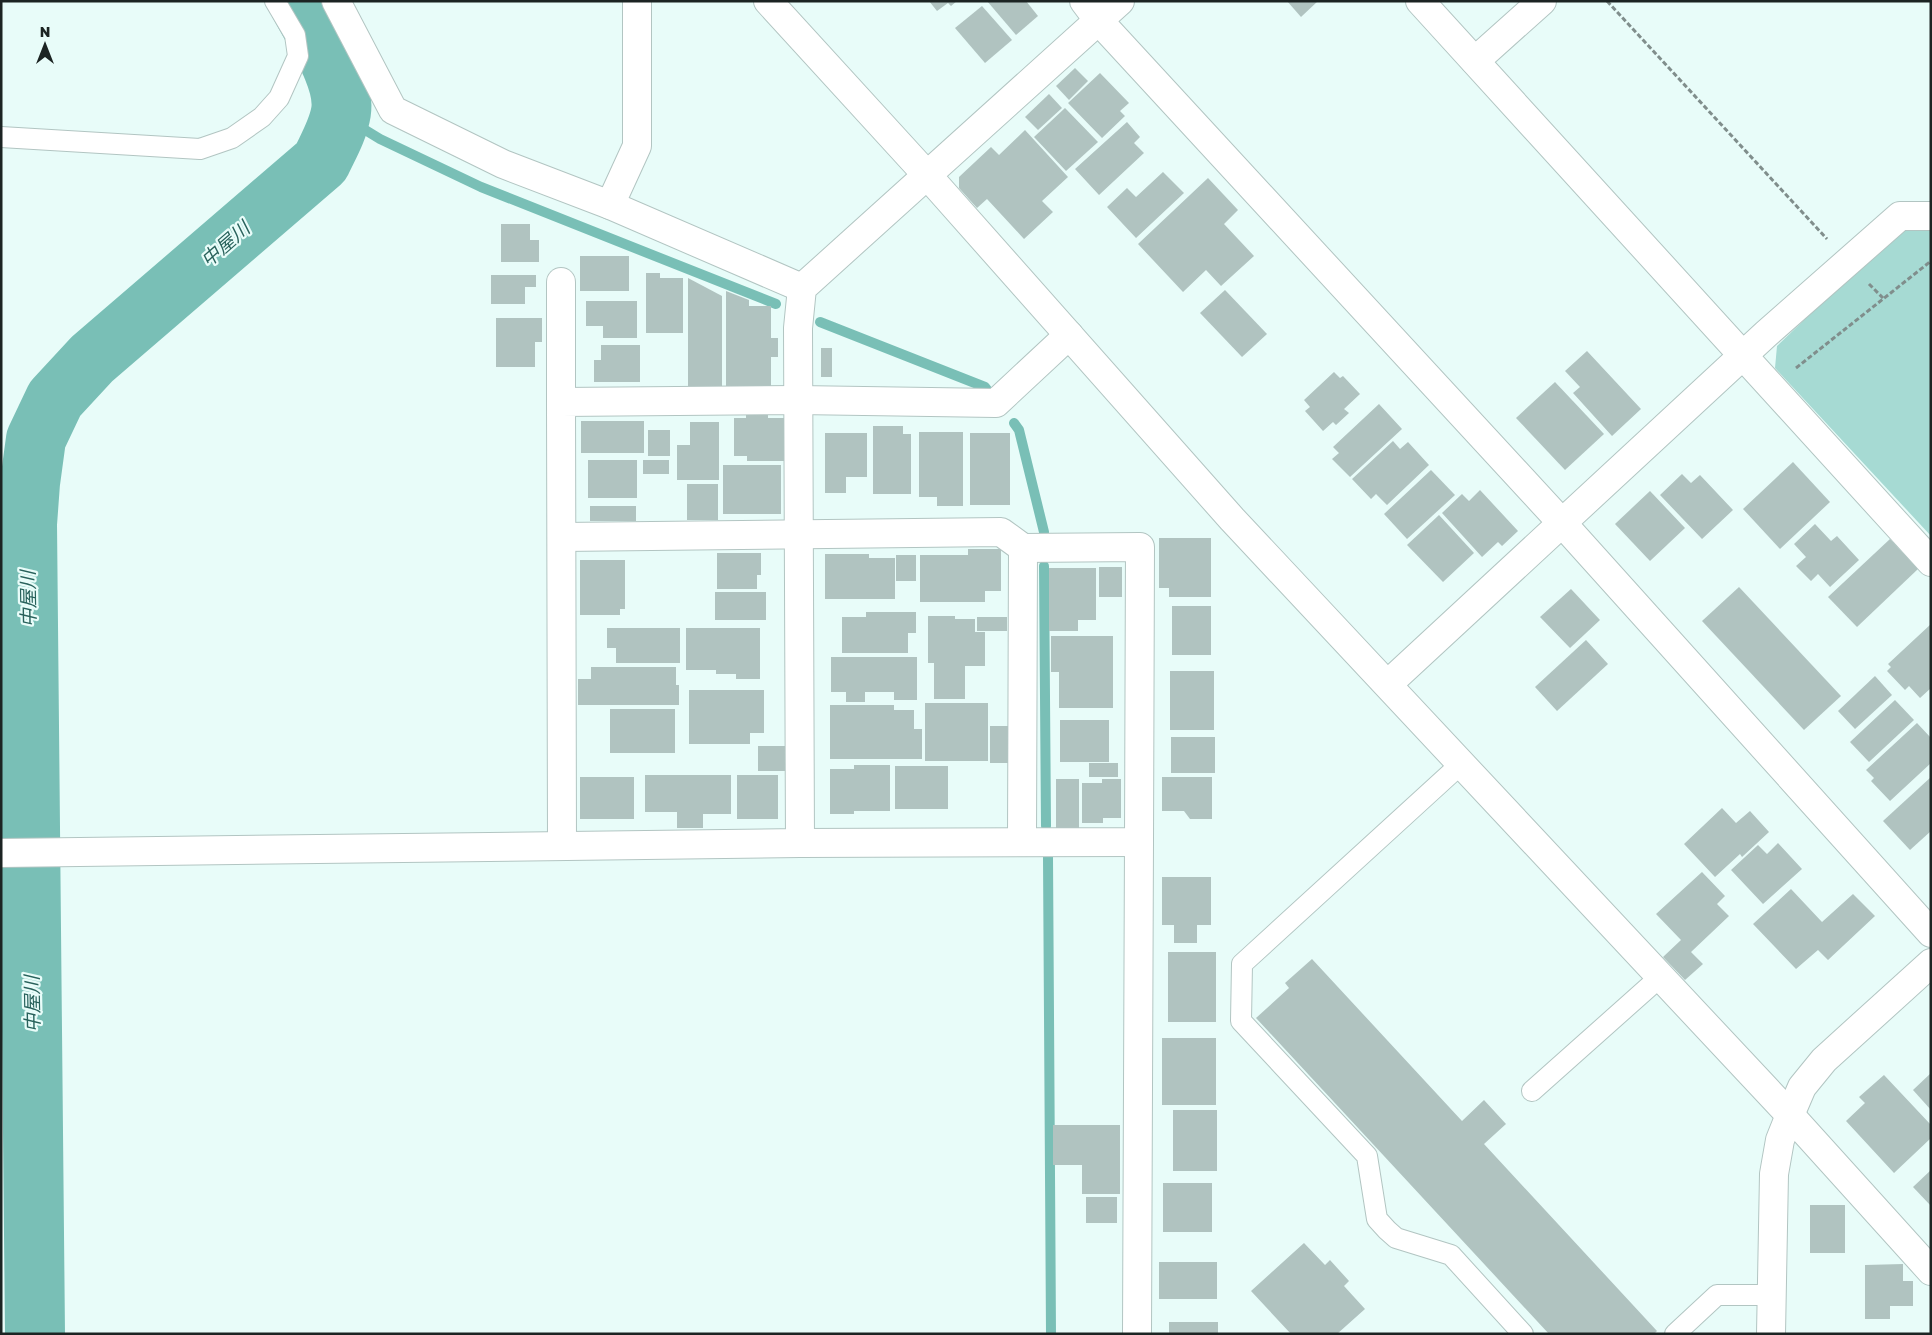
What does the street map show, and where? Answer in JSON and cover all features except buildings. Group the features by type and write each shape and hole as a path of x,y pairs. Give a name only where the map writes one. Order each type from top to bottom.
{"street":[{"path":"336,1 393,110 503,164 610,205 802,288"},
{"path":"610,205 637,146 638,1"},
{"path":"768,1 927,175 1232,519 1790,1115 1931,1271"},
{"path":"800,843 798,328 802,288 927,175 1091,11 1120,1"},
{"path":"1420,1 1744,354 1931,562"},
{"path":"1475,61 1542,1"},
{"path":"1091,11 1563,524 1931,932"},
{"path":"1388,684 1563,524 1744,354 1900,216 1931,216"},
{"path":"561,282 562,845"},
{"path":"561,402 798,400 996,403 1068,335"},
{"path":"562,537 1001,532 1023,548 1140,547 1137,1334"},
{"path":"1022,842 1023,548"},
{"path":"10,853 562,845 1139,842"},
{"path":"1771,1334 1774,1174 1780,1140 1802,1087 1824,1060 1931,963"}],"lane":[{"path":"1,137 200,149 232,138 262,117 279,98 298,56 295,35 275,1"},
{"path":"1462,763 1242,964 1241,1021 1366,1156 1377,1219 1382,1225 1396,1238 1450,1254 1524,1334"},
{"path":"1532,1091 1660,977"},
{"path":"1675,1334 1718,1295 1771,1295"}],"path":[{"path":"1607,1 1848,262"},
{"path":"1772,387 1931,261"}],"shaded area":[{"path":"1917,225 1931,225 1931,536 1775,368 1777,346 1894,234"}],"waterway":[{"name":"中屋川","path":"35,1334 27,524 36,439 55,399 92,359 321,162 338,125 341,99 334,70 298,1"},
{"path":"341,110 348,116"},
{"path":"362,128 380,139 481,187 776,304"},
{"path":"820,322 985,387 988,391"},
{"path":"1014,423 1019,430 1044,532"},
{"path":"1044,566 1046,826"},
{"path":"1048,857 1051,1334"}]}
